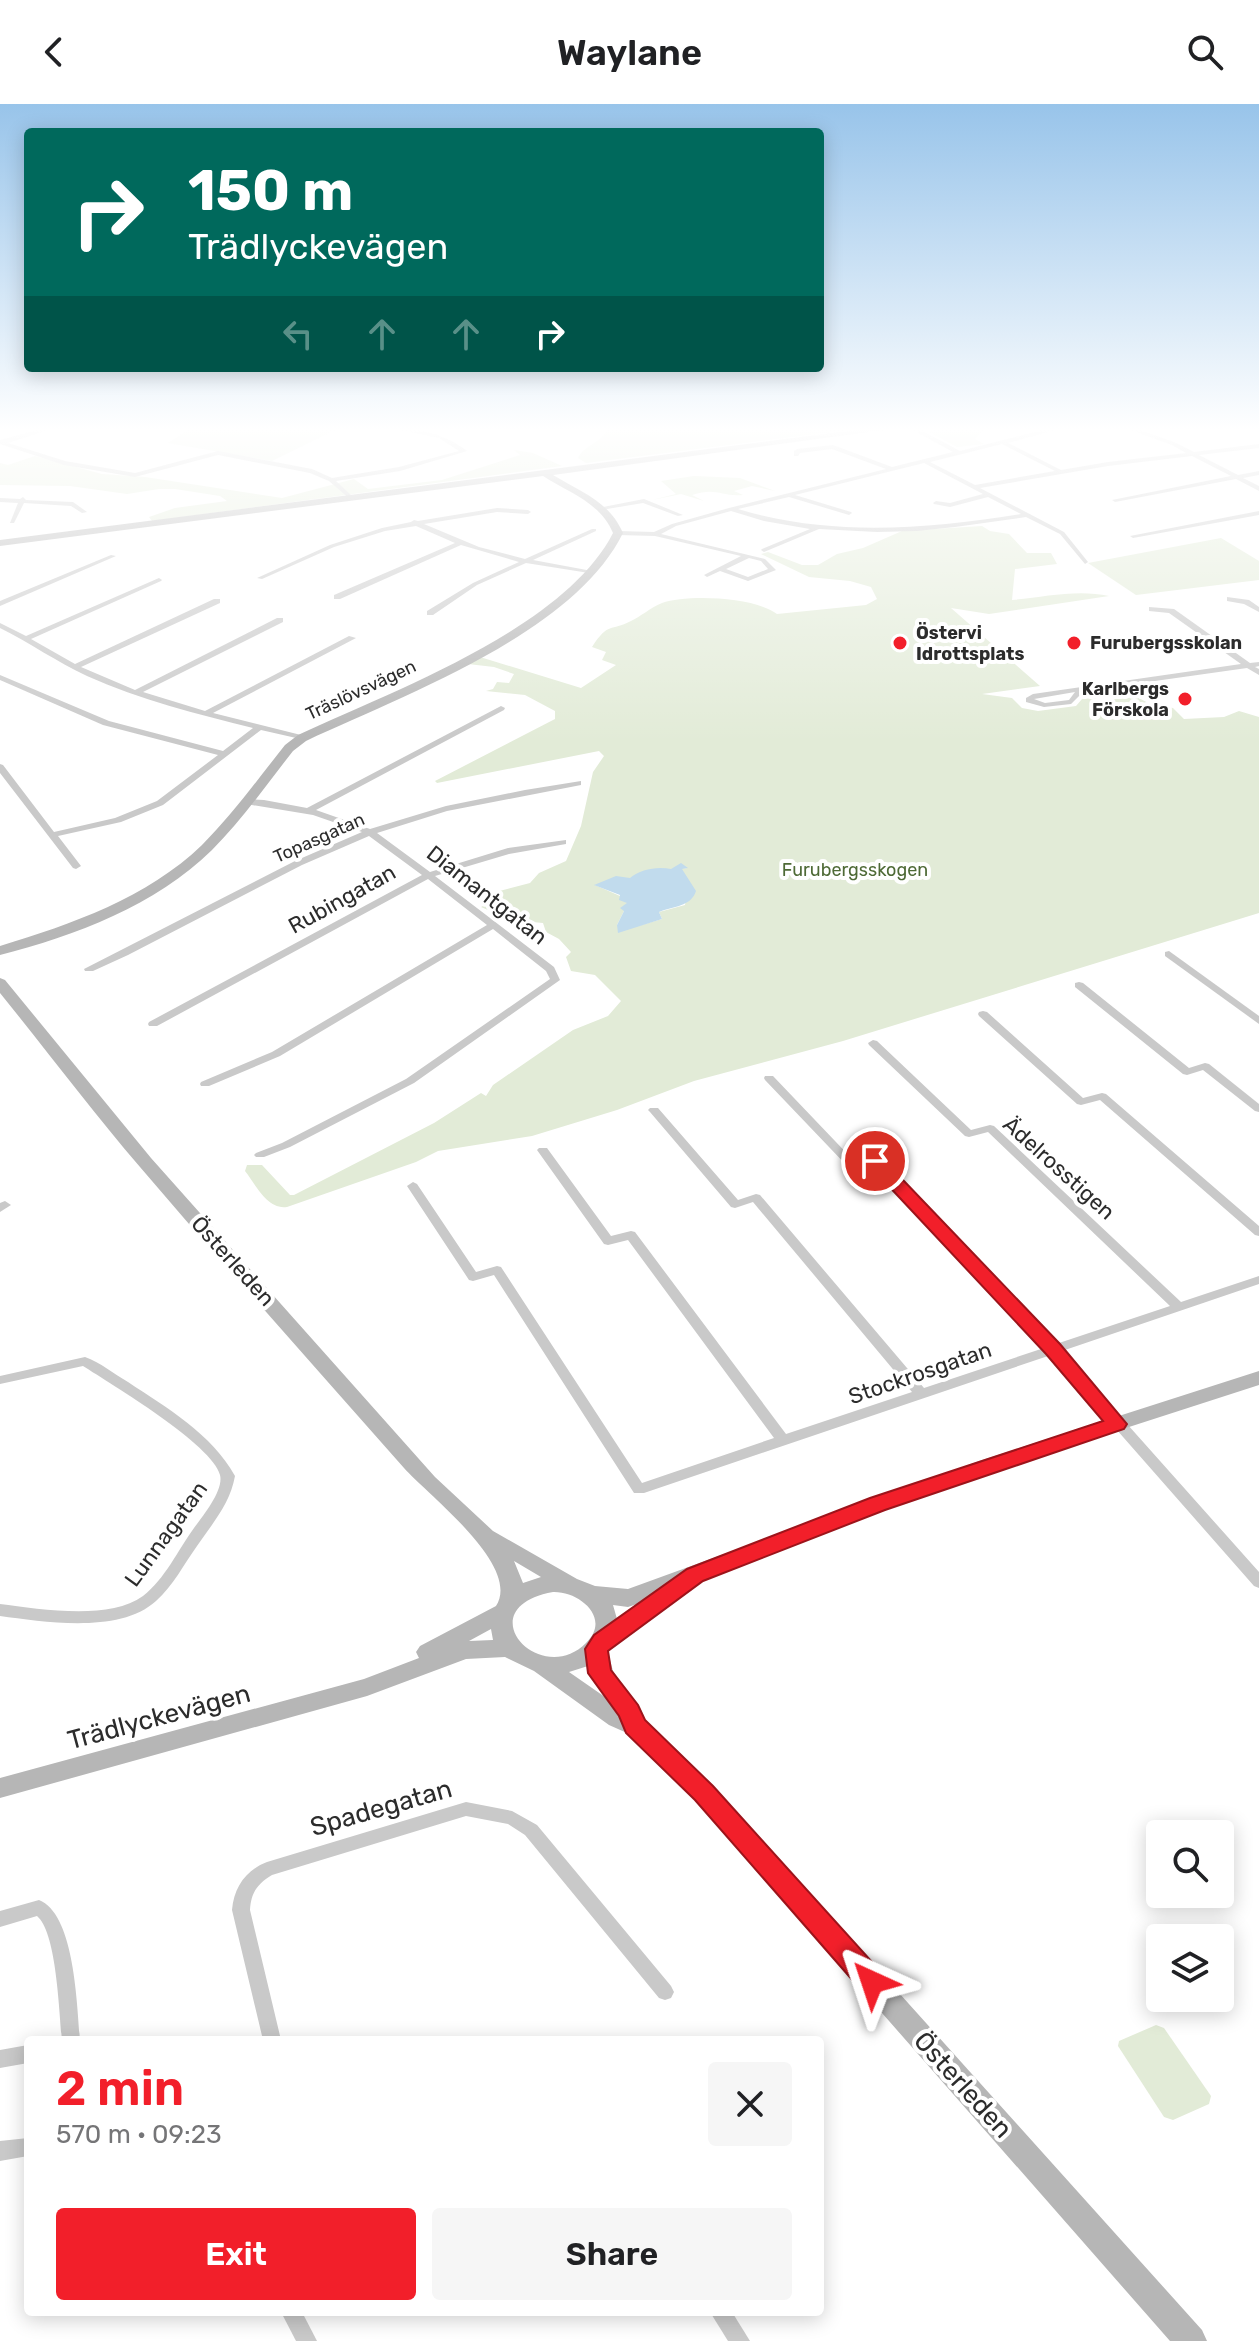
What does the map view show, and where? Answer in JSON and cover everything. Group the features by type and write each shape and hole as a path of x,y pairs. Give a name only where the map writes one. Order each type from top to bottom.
{"street":[{"path":"0,542 76,532"},
{"path":"260,578 332,546 378,532"},
{"path":"439,532 527,560 589,571"},
{"path":"430,613 475,584 589,532"},
{"path":"764,550 806,532"},
{"path":"1061,532 1085,562"},
{"path":"1133,536 1153,532"},
{"path":"618,533 655,534 748,556 763,560 773,570 748,579 720,569"},
{"name":"Träslövsvägen","path":"0,951 69,929 137,896 206,848 289,748 302,738 519,632 556,604 609,551 618,533"},
{"path":"337,597 409,562 462,542"},
{"path":"0,604 113,556"},
{"path":"707,575 748,556"},
{"path":"27,638 159,580"},
{"path":"1230,599 1246,602 1259,610"},
{"path":"77,666 217,601"},
{"path":"1152,609 1171,611 1259,673"},
{"path":"137,692 280,620"},
{"path":"0,625 86,673 137,692 302,738"},
{"path":"207,713 352,638"},
{"path":"1082,689 1071,702 1044,705 1029,700 1033,696 1082,689 1248,666 1259,664"},
{"path":"0,677 14,688 106,723 224,754"},
{"path":"311,809 501,708"},
{"path":"51,835 141,812 177,792 258,728"},
{"path":"0,767 76,866"},
{"name":"Topasgatan","path":"89,969 155,940 278,873 369,832 475,803 578,783"},
{"name":"Diamantgatan","path":"246,801 311,809 369,832 550,969 554,976 552,984 410,1081 313,1132 260,1155"},
{"name":"Rubingatan","path":"153,1024 235,983 361,909 429,875 508,851 563,842"},
{"path":"205,1084 308,1036 493,925"},
{"path":"1169,954 1259,1021"},
{"name":"Österleden","path":"0,983 145,1162 428,1482 477,1529 505,1562 515,1590 508,1607"},
{"path":"1079,985 1187,1072 1205,1066 1259,1109"},
{"path":"983,1014 1081,1102 1102,1096 1259,1232"},
{"name":"Ädelrosstigen","path":"873,1043 969,1134 990,1128 1179,1307"},
{"path":"769,1078 854,1167 875,1161 1053,1349 1259,1582"},
{"path":"654,1110 735,1204 756,1198 921,1394"},
{"path":"543,1150 608,1241 631,1235 783,1440"},
{"name":"Stockrosgatan","path":"413,1186 473,1277 497,1270 639,1489 1259,1280"},
{"name":"Lunnagatan","path":"0,1380 85,1361 191,1433 218,1456 228,1476 222,1498 207,1521 156,1592 138,1607 127,1613 97,1616 0,1610"},
{"name":"Trädlyckevägen","path":"331,1696 403,1664 508,1607 541,1585 628,1598 864,1509 1259,1378"},
{"name":"Österleden","path":"477,1529 537,1566 584,1590"},
{"name":"Trädlyckevägen","path":"542,1665 576,1662 695,1575"},
{"path":"584,1590 603,1606 608,1620 599,1645"},
{"path":"508,1607 501,1631 510,1648 530,1662 542,1665"},
{"name":"Österleden","path":"599,1645 600,1673 630,1712 635,1726"},
{"name":"Trädlyckevägen","path":"0,1788 367,1687 465,1650 510,1648"},
{"name":"Österleden","path":"542,1665 617,1718 635,1726 704,1793 1191,2341"},
{"name":"Spadegatan","path":"271,2036 241,1910 243,1893 251,1881 267,1869 466,1809 512,1818 531,1830 665,1992"},
{"path":"0,1919 39,1908 50,1914 60,1953 70,2036"},
{"path":"0,2059 24,2055"},
{"path":"0,2151 24,2148"},
{"path":"299,2316 307,2341"},
{"path":"723,2316 740,2341"}],"green space":[{"name":"Furubergsskogen","path":"899,532 1009,534 1027,553 1051,553 1057,564 1015,569 1012,600 1073,593 1109,596 989,614 951,608 1040,686 982,694 1012,698 1022,708 1038,711 1076,706 1088,692 1122,689 1150,704 1173,708 1184,719 1224,717 1239,711 1259,717 1259,913 843,1041 694,1081 617,1110 532,1136 438,1151 416,1162 287,1207 268,1201 245,1171 247,1165 262,1165 290,1195 294,1195 434,1123 481,1093 486,1096 493,1085 573,1030 608,1016 621,1001 595,975 571,971 566,957 571,952 559,939 546,932 543,923 511,920 481,907 495,900 492,893 530,883 539,873 566,861 581,826 593,772 604,756 599,751 437,783 435,781 555,719 555,711 525,695 486,691 493,689 497,682 509,683 514,674 494,667 468,664 480,657 581,688 616,665 602,660 606,652 592,647 602,634 662,603 721,599 753,604 777,614 866,605 877,599 871,587 850,581 809,577 761,554 768,552 802,565 818,565 837,554 863,548","holes":["681,869 688,884 685,905 659,912 662,919 638,926 617,925 628,903 595,885"]},
{"path":"1221,538 1259,561 1259,580 1136,595 1088,563"},
{"path":"1156,2025 1164,2028 1211,2096 1209,2104 1173,2120 1164,2117 1118,2046 1119,2041"}],"water":[{"path":"681,863 688,868 682,869 696,891 694,896 681,905 659,912 662,919 618,933 617,925 624,911 620,908 627,903 619,900 620,895 594,885 616,876 630,878 649,869 671,869"}],"place":[{"name":"Östervi Idrottsplats","path":"900,643"},
{"name":"Furubergsskolan","path":"1074,643"},
{"name":"Karlbergs Förskola","path":"1185,699"}],"route":[{"path":"872,1982 704,1793 635,1726 630,1712 600,1673 596,1649 695,1575 850,1514 1117,1424 1053,1349 875,1161"}]}
